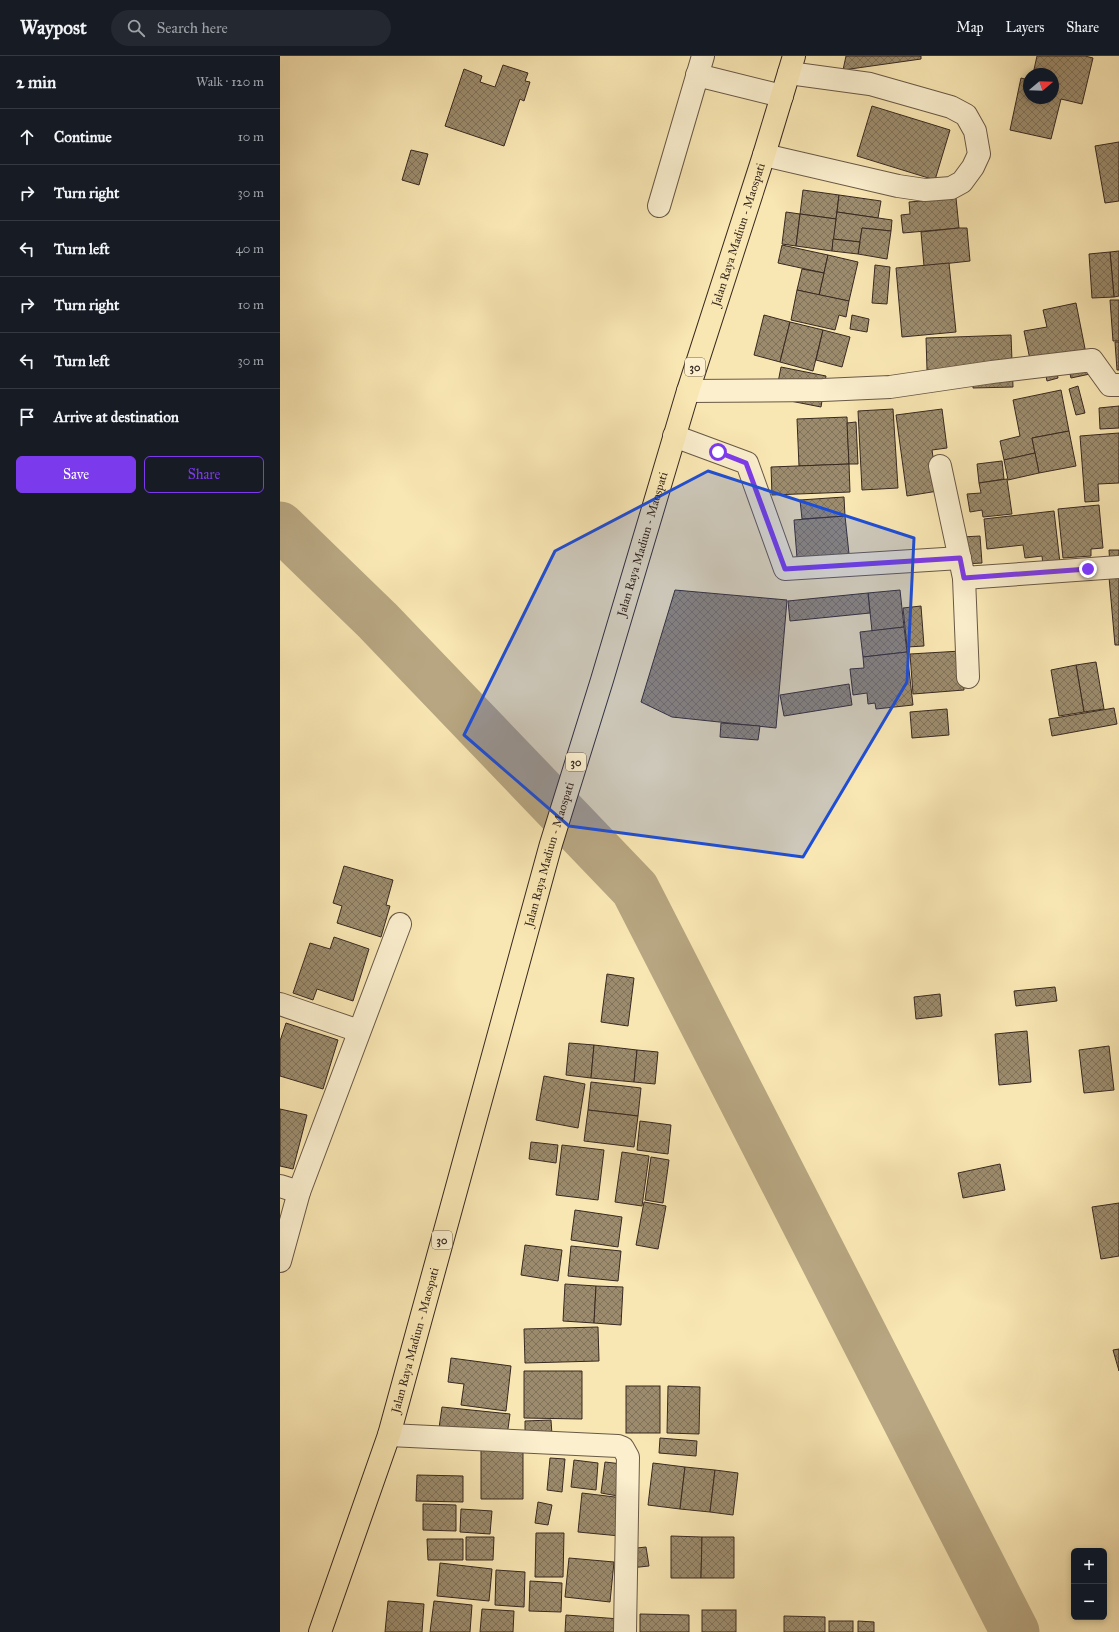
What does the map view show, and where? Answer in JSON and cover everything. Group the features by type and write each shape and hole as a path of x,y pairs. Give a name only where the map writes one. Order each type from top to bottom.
{"highway":[{"name":"Jalan Raya Madiun - Maospati","path":"320,1632 389,1435 551,844 602,680 674,436 792,65"}],"street":[{"path":"659,206 700,65 782,96"},
{"path":"764,155 898,186 925,190 951,188 962,182 973,167 979,154 975,131 966,115 951,107 870,84 792,65"},
{"path":"688,391 823,390 890,387 984,373 1092,360 1110,385 1119,385"},
{"path":"674,436 746,463 785,569 1119,567"},
{"path":"940,466 962,568 968,677"},
{"path":"280,1262 290,1189 359,1030 400,924"},
{"path":"280,1004 359,1030"},
{"path":"389,1435 618,1446 623,1448 628,1458 625,1632"}],"highlighted area":[{"path":"708,471 914,538 907,682 803,857 569,826 464,735 555,551"}],"building":[{"path":"846,56 921,56 921,59 843,70"},
{"path":"1037,56 1085,56 1093,58 1082,104 1061,99 1051,139 1010,130 1021,78 1023,78 1023,104 1059,104 1059,68 1034,68"},
{"path":"503,65 528,73 525,81 530,82 524,101 520,99 504,146 445,126 464,69 482,76 480,82 495,87"},
{"path":"872,106 950,130 935,180 857,156"},
{"path":"1119,142 1119,201 1105,203 1095,146"},
{"path":"411,150 428,154 419,185 402,180"},
{"path":"803,190 839,195 836,219 800,214"},
{"path":"839,195 881,201 878,218 837,212"},
{"path":"956,198 959,228 903,233 901,215 910,214 909,202"},
{"path":"786,212 800,214 796,246 782,244"},
{"path":"837,212 892,220 891,231 862,228 860,242 833,239"},
{"path":"800,214 836,219 832,251 796,246"},
{"path":"862,228 891,231 887,259 858,254"},
{"path":"967,228 970,261 924,266 921,232"},
{"path":"833,239 860,242 858,254 832,251"},
{"path":"782,245 828,255 824,273 778,263"},
{"path":"1119,251 1119,296 1114,297 1110,252"},
{"path":"1110,252 1114,297 1092,298 1089,254"},
{"path":"828,255 858,262 849,301 819,295"},
{"path":"949,263 956,332 902,337 896,268"},
{"path":"875,265 890,267 887,304 872,303"},
{"path":"802,269 824,273 819,295 797,290"},
{"path":"797,290 849,301 846,317 839,315 835,330 791,320"},
{"path":"1110,300 1119,300 1119,341 1113,341"},
{"path":"1076,303 1090,374 1071,378 1067,362 1055,364 1058,378 1047,381 1044,366 1032,369 1024,331 1047,327 1043,310"},
{"path":"764,315 790,322 780,362 754,355"},
{"path":"852,315 869,319 867,332 850,329"},
{"path":"790,322 823,330 813,371 780,362"},
{"path":"823,330 850,337 842,367 816,360"},
{"path":"1011,335 1013,387 973,388 973,369 927,370 926,338"},
{"path":"1115,342 1119,342 1119,370 1117,370"},
{"path":"781,367 826,376 821,407 775,398"},
{"path":"1078,386 1085,413 1076,415 1069,389"},
{"path":"1061,390 1069,431 1032,438 1035,453 1004,460 1000,441 1020,436 1013,400"},
{"path":"1119,406 1119,428 1100,429 1099,408"},
{"path":"893,409 898,488 862,490 858,411"},
{"path":"942,409 947,448 932,450 938,491 907,496 896,415"},
{"path":"847,417 849,464 799,466 797,419"},
{"path":"856,422 858,464 849,464 847,423"},
{"path":"1069,431 1076,466 1039,473 1032,438"},
{"path":"1119,433 1119,483 1098,484 1099,501 1085,502 1080,436"},
{"path":"1035,453 1039,473 1008,480 1004,460"},
{"path":"1002,461 1004,479 979,483 977,464"},
{"path":"849,464 850,492 772,495 771,467"},
{"path":"1007,479 1012,514 983,517 982,510 970,512 967,494 981,493 979,483"},
{"path":"844,497 845,516 802,519 800,500"},
{"path":"1099,505 1103,548 1091,549 1091,556 1063,558 1058,509"},
{"path":"1054,511 1060,563 1043,565 1042,556 1025,558 1023,545 987,549 984,519"},
{"path":"845,516 849,554 797,558 794,520"},
{"path":"980,536 982,563 964,564 962,537"},
{"path":"1109,550 1119,550 1119,566 1110,566"},
{"path":"1119,576 1119,645 1115,645 1109,577"},
{"path":"675,590 787,600 776,728 672,717 641,702"},
{"path":"900,590 904,627 872,631 868,593"},
{"path":"868,593 870,613 790,621 788,601"},
{"path":"921,606 924,646 907,647 903,608"},
{"path":"904,627 907,652 863,657 860,632"},
{"path":"961,651 964,690 913,694 910,654"},
{"path":"907,652 913,705 876,709 875,703 868,704 867,693 853,695 850,669 864,668 863,657"},
{"path":"1096,662 1104,709 1084,712 1076,665"},
{"path":"1076,665 1084,712 1059,716 1051,670"},
{"path":"849,684 852,705 784,716 780,695"},
{"path":"1114,708 1117,724 1052,736 1049,719"},
{"path":"947,709 949,735 912,738 910,712"},
{"path":"721,723 760,726 758,740 720,737"},
{"path":"344,866 393,880 386,905 390,906 381,937 337,923 342,906 333,903"},
{"path":"334,937 369,949 353,1001 317,989 313,1000 293,993 310,943 330,949"},
{"path":"607,974 634,978 628,1026 601,1022"},
{"path":"1055,987 1057,1001 1016,1006 1014,991"},
{"path":"940,994 942,1016 916,1019 914,997"},
{"path":"286,1023 338,1040 323,1089 280,1076 280,1041"},
{"path":"1027,1031 1031,1082 999,1085 995,1034"},
{"path":"569,1043 594,1045 591,1078 566,1075"},
{"path":"594,1045 637,1050 634,1082 591,1078"},
{"path":"1109,1046 1114,1090 1084,1093 1079,1050"},
{"path":"637,1050 658,1052 655,1084 634,1082"},
{"path":"544,1076 585,1084 578,1128 536,1120"},
{"path":"591,1082 641,1088 638,1116 588,1110"},
{"path":"280,1109 307,1115 293,1169 280,1166"},
{"path":"588,1110 638,1116 634,1147 584,1141"},
{"path":"640,1121 671,1125 668,1154 637,1150"},
{"path":"531,1142 558,1145 556,1163 529,1159"},
{"path":"562,1145 604,1150 598,1200 556,1195"},
{"path":"622,1152 649,1156 642,1206 615,1202"},
{"path":"651,1157 669,1160 663,1203 645,1200"},
{"path":"1000,1164 1005,1190 963,1198 958,1173"},
{"path":"644,1202 666,1206 658,1249 636,1245"},
{"path":"1119,1203 1119,1256 1101,1259 1092,1207"},
{"path":"575,1210 622,1217 618,1247 571,1240"},
{"path":"525,1245 562,1250 558,1281 521,1275"},
{"path":"571,1246 621,1251 618,1281 568,1276"},
{"path":"565,1284 596,1286 594,1323 563,1321"},
{"path":"596,1286 623,1287 621,1325 594,1323"},
{"path":"598,1327 599,1361 525,1363 524,1329"},
{"path":"1119,1349 1119,1371 1113,1350"},
{"path":"451,1358 511,1366 506,1411 461,1405 464,1384 448,1382"},
{"path":"524,1371 582,1371 582,1419 524,1418"},
{"path":"626,1386 660,1386 660,1433 626,1433"},
{"path":"668,1386 700,1387 699,1434 667,1433"},
{"path":"442,1407 510,1414 507,1436 439,1428"},
{"path":"551,1420 552,1435 525,1437 525,1421"},
{"path":"660,1438 697,1441 696,1456 659,1453"},
{"path":"481,1449 523,1450 523,1499 481,1499"},
{"path":"550,1458 565,1459 562,1492 547,1490"},
{"path":"574,1460 598,1463 596,1490 571,1487"},
{"path":"605,1462 622,1464 618,1496 601,1493"},
{"path":"653,1463 685,1467 680,1509 648,1505"},
{"path":"685,1467 715,1470 710,1512 680,1509"},
{"path":"715,1470 738,1473 733,1515 710,1512"},
{"path":"417,1475 463,1476 463,1502 416,1501"},
{"path":"582,1493 623,1498 620,1536 578,1532"},
{"path":"538,1502 552,1505 548,1525 535,1523"},
{"path":"423,1504 456,1505 456,1531 423,1530"},
{"path":"461,1509 492,1511 490,1534 460,1532"},
{"path":"536,1533 564,1533 563,1577 535,1577"},
{"path":"671,1536 702,1537 701,1578 671,1578"},
{"path":"466,1537 494,1537 493,1560 466,1560"},
{"path":"702,1537 734,1537 734,1578 701,1578"},
{"path":"427,1539 463,1539 463,1560 428,1560"},
{"path":"646,1547 649,1566 630,1568 628,1549"},
{"path":"569,1558 614,1562 610,1602 565,1597"},
{"path":"440,1563 492,1569 489,1601 437,1596"},
{"path":"496,1570 525,1572 524,1607 495,1605"},
{"path":"530,1581 562,1583 561,1612 529,1611"},
{"path":"388,1601 424,1604 422,1632 385,1632"},
{"path":"434,1601 472,1605 470,1632 430,1632"},
{"path":"482,1609 514,1611 513,1632 480,1632"},
{"path":"702,1610 736,1610 736,1632 702,1632"},
{"path":"640,1614 689,1615 689,1632 640,1632"},
{"path":"566,1615 620,1619 619,1632 565,1632"},
{"path":"784,1616 825,1617 825,1632 784,1632"},
{"path":"829,1621 853,1621 853,1632 829,1632"},
{"path":"858,1621 874,1622 874,1632 858,1632"}],"waterway":[{"path":"280,526 378,621 635,889 1015,1632"}],"route":[{"path":"718,452 746,463 785,569 960,558 964,578 1088,569"}]}
